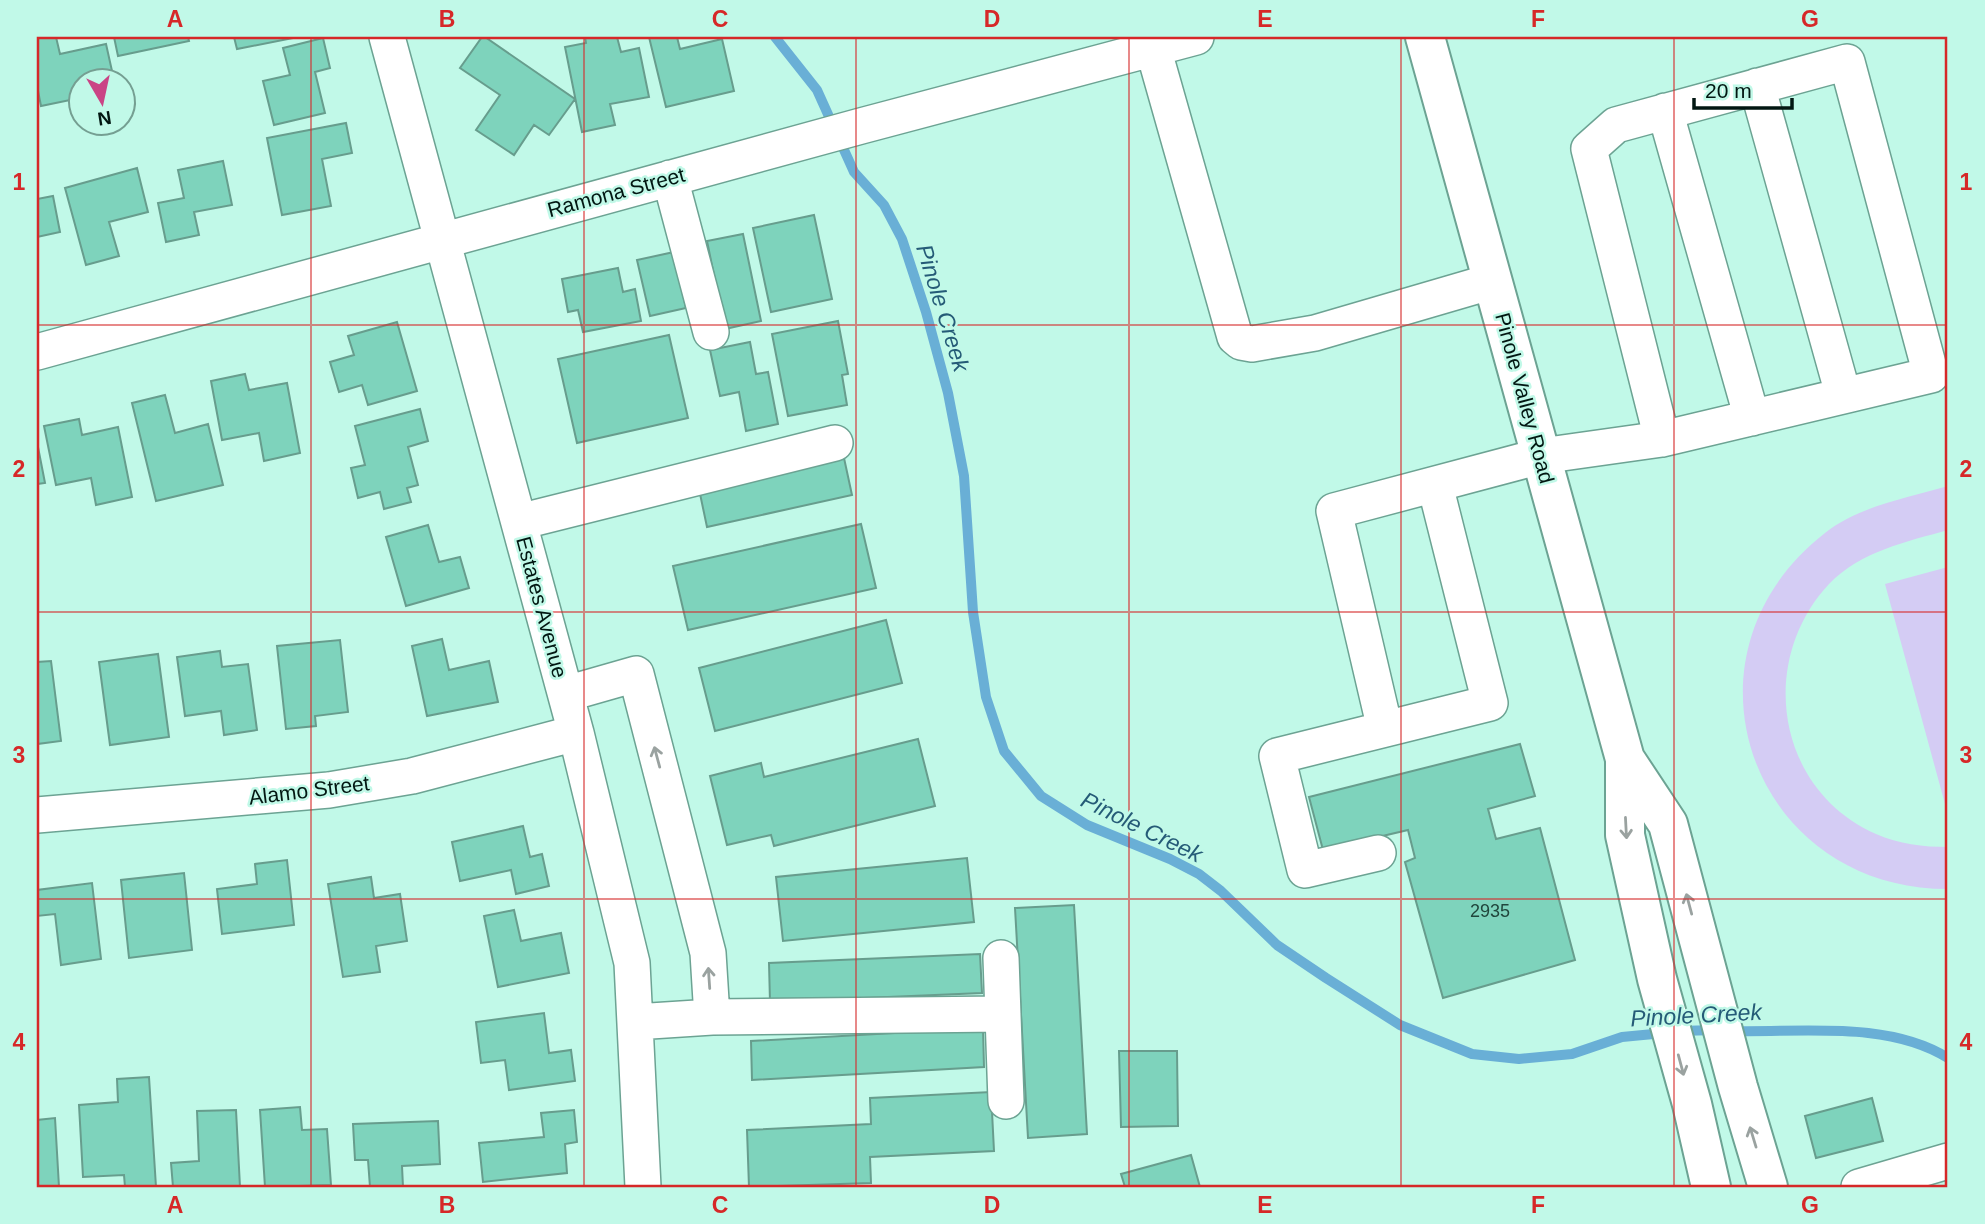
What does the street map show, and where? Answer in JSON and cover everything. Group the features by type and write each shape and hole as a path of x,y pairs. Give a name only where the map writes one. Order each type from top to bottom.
{"main road":[{"name":"Pinole Valley Road","path":"1425,37 1625,759 1625,835 1657,979 1692,1104 1711,1187"},
{"name":"Pinole Valley Road","path":"1625,759 1668,824 1738,1087 1768,1187"}],"street":[{"name":"Estates Avenue","path":"387,37 566,694 632,963 643,1187"},
{"name":"Ramona Street","path":"37,352 861,125 1196,37"},
{"path":"1153,48 1235,337 1241,342 1252,344 1315,333 1493,281"},
{"path":"1385,729 1334,511 1541,456 1662,439 1843,394 1940,384 1847,62 1616,125 1589,149 1662,439"},
{"path":"1757,86 1843,394"},
{"path":"1665,111 1752,418"},
{"path":"670,178 711,332"},
{"path":"519,522 835,443"},
{"path":"1378,853 1305,870 1277,756 1490,703 1435,485"},
{"path":"566,694 636,674 708,953 712,1017"},
{"name":"Alamo Street","path":"37,815 329,790 412,776 576,733"},
{"path":"1001,958 1006,1101"},
{"path":"635,1022 712,1017 1003,1014"},
{"path":"1859,1187 1948,1161"}],"shaded area":[{"path":"1948,486 1948,530 1885,549 1855,563 1829,584 1806,615 1792,649 1786,685 1788,721 1798,756 1816,787 1842,814 1876,834 1911,844 1948,847 1948,889 1880,879 1824,851 1781,809 1754,757 1743,699 1750,640 1777,583 1825,533 1868,509"},
{"path":"1948,567 1948,815 1885,584"}],"building":[{"path":"37,37 56,37 60,54 106,44 111,66 66,66 66,101 41,106 37,86"},
{"path":"114,37 188,37 189,41 118,56"},
{"path":"234,37 298,37 237,49"},
{"path":"482,37 575,99 549,135 534,125 514,155 476,130 500,95 460,68"},
{"path":"585,37 617,37 621,52 639,48 649,97 610,104 615,125 582,132 565,47 586,43"},
{"path":"649,37 677,37 680,49 722,39 734,91 666,107"},
{"path":"323,38 330,68 315,72 325,113 274,125 263,81 290,75 283,48"},
{"path":"346,123 352,153 322,159 331,206 282,215 267,138"},
{"path":"223,161 232,205 194,212 199,235 166,242 158,203 184,198 178,170"},
{"path":"137,168 148,212 109,222 119,256 86,265 65,188"},
{"path":"53,196 60,232 37,237 37,199"},
{"path":"814,215 832,299 771,312 753,228"},
{"path":"743,234 761,321 725,329 707,241"},
{"path":"674,252 686,308 650,316 637,260"},
{"path":"618,268 623,292 635,289 641,321 583,332 578,310 568,312 562,279"},
{"path":"838,321 848,374 842,375 847,405 788,416 772,334"},
{"path":"397,322 417,391 368,405 362,385 339,392 330,362 354,355 348,336"},
{"path":"669,335 688,418 577,443 558,359"},
{"path":"750,342 756,374 768,372 778,424 746,431 739,392 720,396 710,350"},
{"path":"245,374 249,390 287,383 300,453 264,461 259,433 222,440 211,381"},
{"path":"165,395 175,433 208,424 223,485 156,501 132,403"},
{"path":"420,409 428,441 408,447 418,485 407,488 411,502 384,509 380,492 358,498 351,468 365,465 355,426"},
{"path":"79,419 82,435 118,427 132,497 96,505 91,478 56,485 44,426"},
{"path":"37,442 45,483 37,484"},
{"path":"844,458 852,495 707,527 699,489"},
{"path":"861,524 876,588 688,630 673,566"},
{"path":"428,525 439,562 460,557 469,588 406,606 386,537"},
{"path":"886,620 902,683 715,731 699,668"},
{"path":"442,639 449,670 489,661 498,702 427,716 412,646"},
{"path":"340,640 348,712 315,716 316,726 286,729 277,646"},
{"path":"220,651 222,667 248,664 257,730 224,735 221,711 185,716 177,657"},
{"path":"158,654 169,737 110,745 99,662"},
{"path":"51,661 61,741 37,744 37,662"},
{"path":"918,739 935,806 774,846 771,835 727,845 710,776 761,763 764,777"},
{"path":"1520,744 1535,796 1488,809 1496,839 1540,828 1575,960 1443,998 1405,862 1415,858 1408,830 1323,850 1309,797"},
{"path":"523,826 530,857 542,854 549,886 516,894 511,870 460,881 452,842"},
{"path":"967,858 974,922 783,941 776,877"},
{"path":"287,860 294,925 222,934 217,889 257,884 255,864"},
{"path":"184,873 192,950 129,958 121,880"},
{"path":"371,877 374,898 400,894 407,941 376,946 380,972 343,977 328,884"},
{"path":"92,883 101,959 61,965 55,914 37,916 37,890"},
{"path":"1074,905 1087,1134 1028,1138 1015,908"},
{"path":"514,910 521,941 561,933 569,973 498,987 484,916"},
{"path":"980,954 982,993 770,1002 769,963"},
{"path":"544,1013 549,1053 571,1050 575,1081 509,1090 505,1060 481,1063 476,1022"},
{"path":"983,1028 984,1067 752,1080 751,1041"},
{"path":"1119,1051 1177,1051 1178,1126 1121,1127"},
{"path":"149,1077 156,1187 125,1187 124,1175 83,1177 79,1105 118,1102 117,1079"},
{"path":"991,1092 994,1151 870,1157 871,1183 749,1187 747,1130 871,1124 870,1098"},
{"path":"1872,1098 1883,1141 1816,1158 1805,1116"},
{"path":"300,1107 302,1130 327,1129 331,1185 265,1187 260,1110"},
{"path":"236,1110 240,1187 173,1187 171,1163 199,1161 197,1111"},
{"path":"574,1110 577,1142 565,1144 567,1173 483,1182 479,1143 544,1137 541,1113"},
{"path":"55,1118 59,1187 37,1187 37,1120"},
{"path":"438,1121 440,1164 402,1166 403,1187 370,1187 368,1160 355,1160 353,1124"},
{"path":"1191,1155 1200,1187 1125,1187 1121,1174"}],"waterway":[{"name":"Pinole Creek","path":"775,37 817,90 854,172 884,205 902,239 926,312 948,393 964,476 973,612 986,697 1004,751 1041,796 1087,825 1170,859 1199,874 1221,891 1277,945 1326,978 1400,1025 1472,1054 1519,1059 1572,1054 1622,1037 1664,1033"},
{"name":"Pinole Creek","path":"1679,1031 1716,1030"},
{"name":"Pinole Creek","path":"1731,1031 1814,1030 1871,1033 1924,1046 1948,1058"}]}
